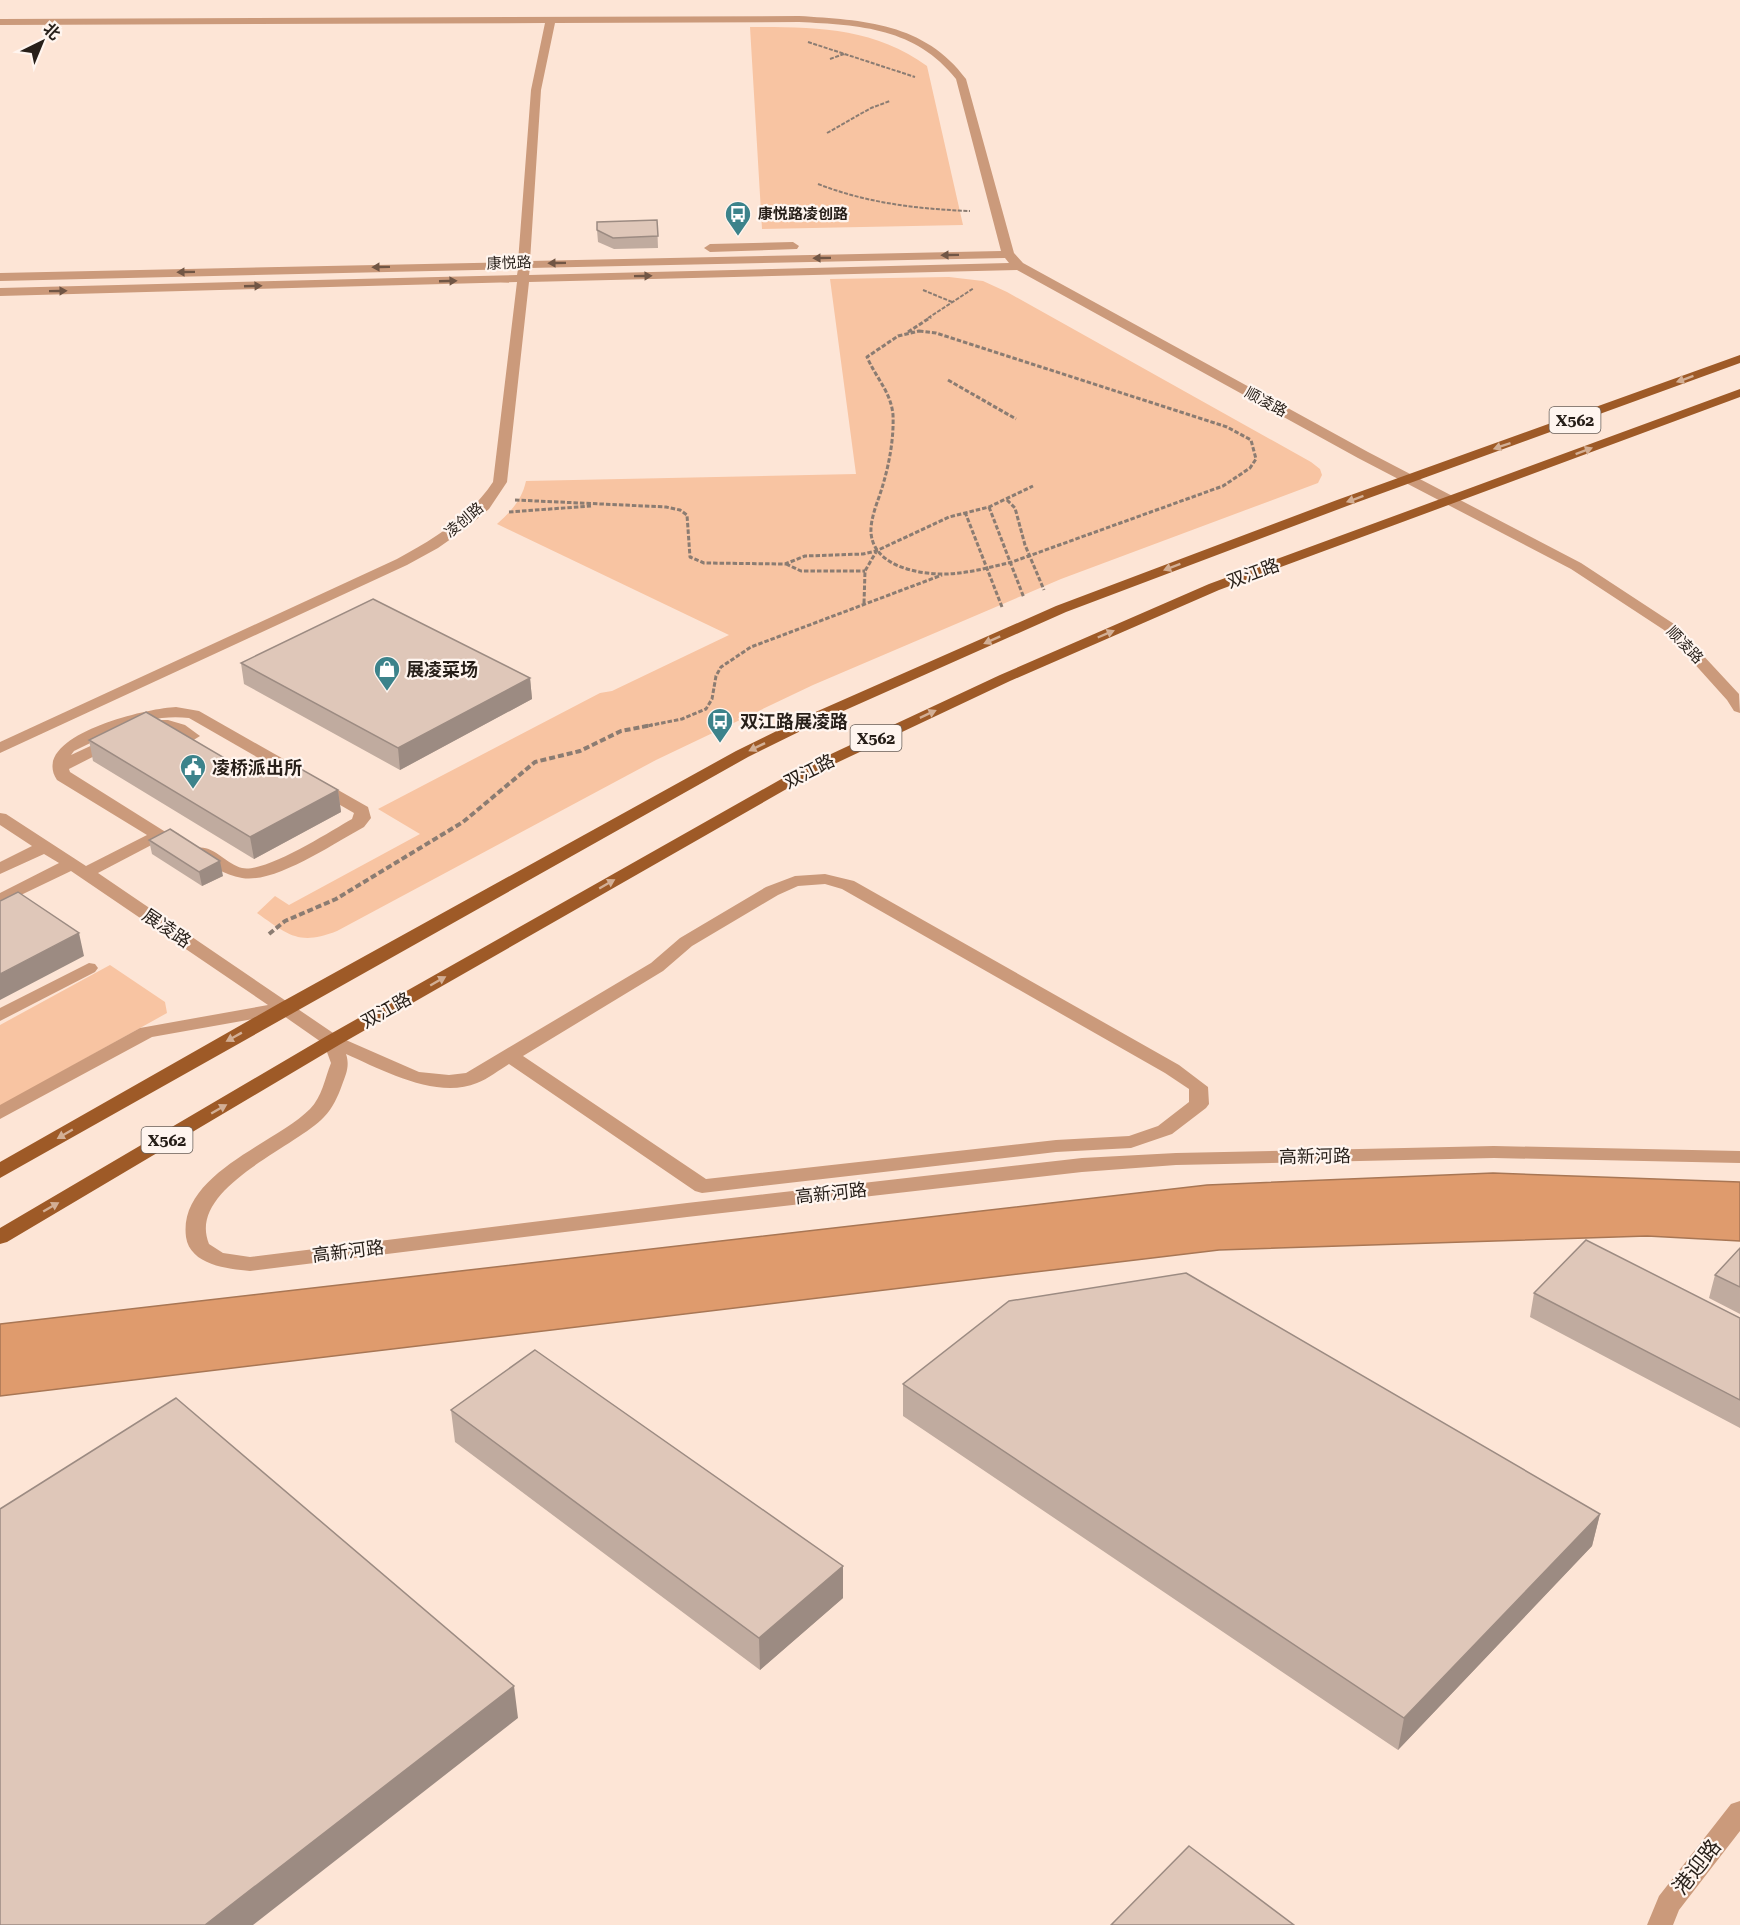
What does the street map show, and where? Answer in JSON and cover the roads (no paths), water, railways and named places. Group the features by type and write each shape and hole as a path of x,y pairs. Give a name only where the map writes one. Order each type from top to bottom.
{"main road":[{"name":"双江路","path":"0,1171 285,1008 742,754 818,717 1061,609 1740,359"},
{"name":"双江路","path":"0,1237 332,1041 717,820 815,767 1005,678 1214,587 1740,393"}],"street":[{"name":"顺凌路","path":"0,22 799,19 831,21 887,30 914,38 934,49 952,64 961,79 1008,254 1019,266 1450,501 1576,566 1669,627 1733,697 1740,708"},
{"name":"凌创路","path":"0,748 402,562 433,545 484,506 500,482 523,271 536,90 551,20"},
{"path":"834,245 846,245 880,257"},
{"path":"678,260 698,249 810,246"},
{"name":"康悦路","path":"0,292 523,271 678,260 1008,254"},
{"name":"康悦路","path":"0,277 1019,266"},
{"path":"162,710 193,714 353,805 362,811 363,818 358,824 271,870 258,874 244,874 231,870 182,839 159,835 63,777 59,767 61,756 68,748 129,719 162,710"},
{"path":"59,767 139,728 154,724 173,725 192,736"},
{"name":"展凌路","path":"0,818 78,868 332,1041 416,1078 449,1081 470,1078 657,967 686,942 772,891 795,881 825,879 849,885 1172,1069 1198,1087 1199,1104 1165,1130 1131,1142 1056,1146 702,1186 509,1055"},
{"path":"0,900 159,835"},
{"path":"0,869 44,846"},
{"path":"0,1015 89,968"},
{"path":"0,1113 147,1032 285,1008"},
{"name":"高新河路","path":"332,1041 340,1063 319,1111 298,1129 226,1175 205,1200 195,1223 196,1240 203,1251 228,1262 250,1264 675,1211 1058,1167 1176,1159 1494,1152 1740,1157"},
{"name":"港迎路","path":"1660,1925 1668,1904 1740,1812"}],"place":[{"name":"康悦路凌创路","path":"738,237"},
{"name":"展凌菜场","path":"387,692"},
{"name":"双江路展凌路","path":"720,744"},
{"name":"凌桥派出所","path":"193,790"}]}
